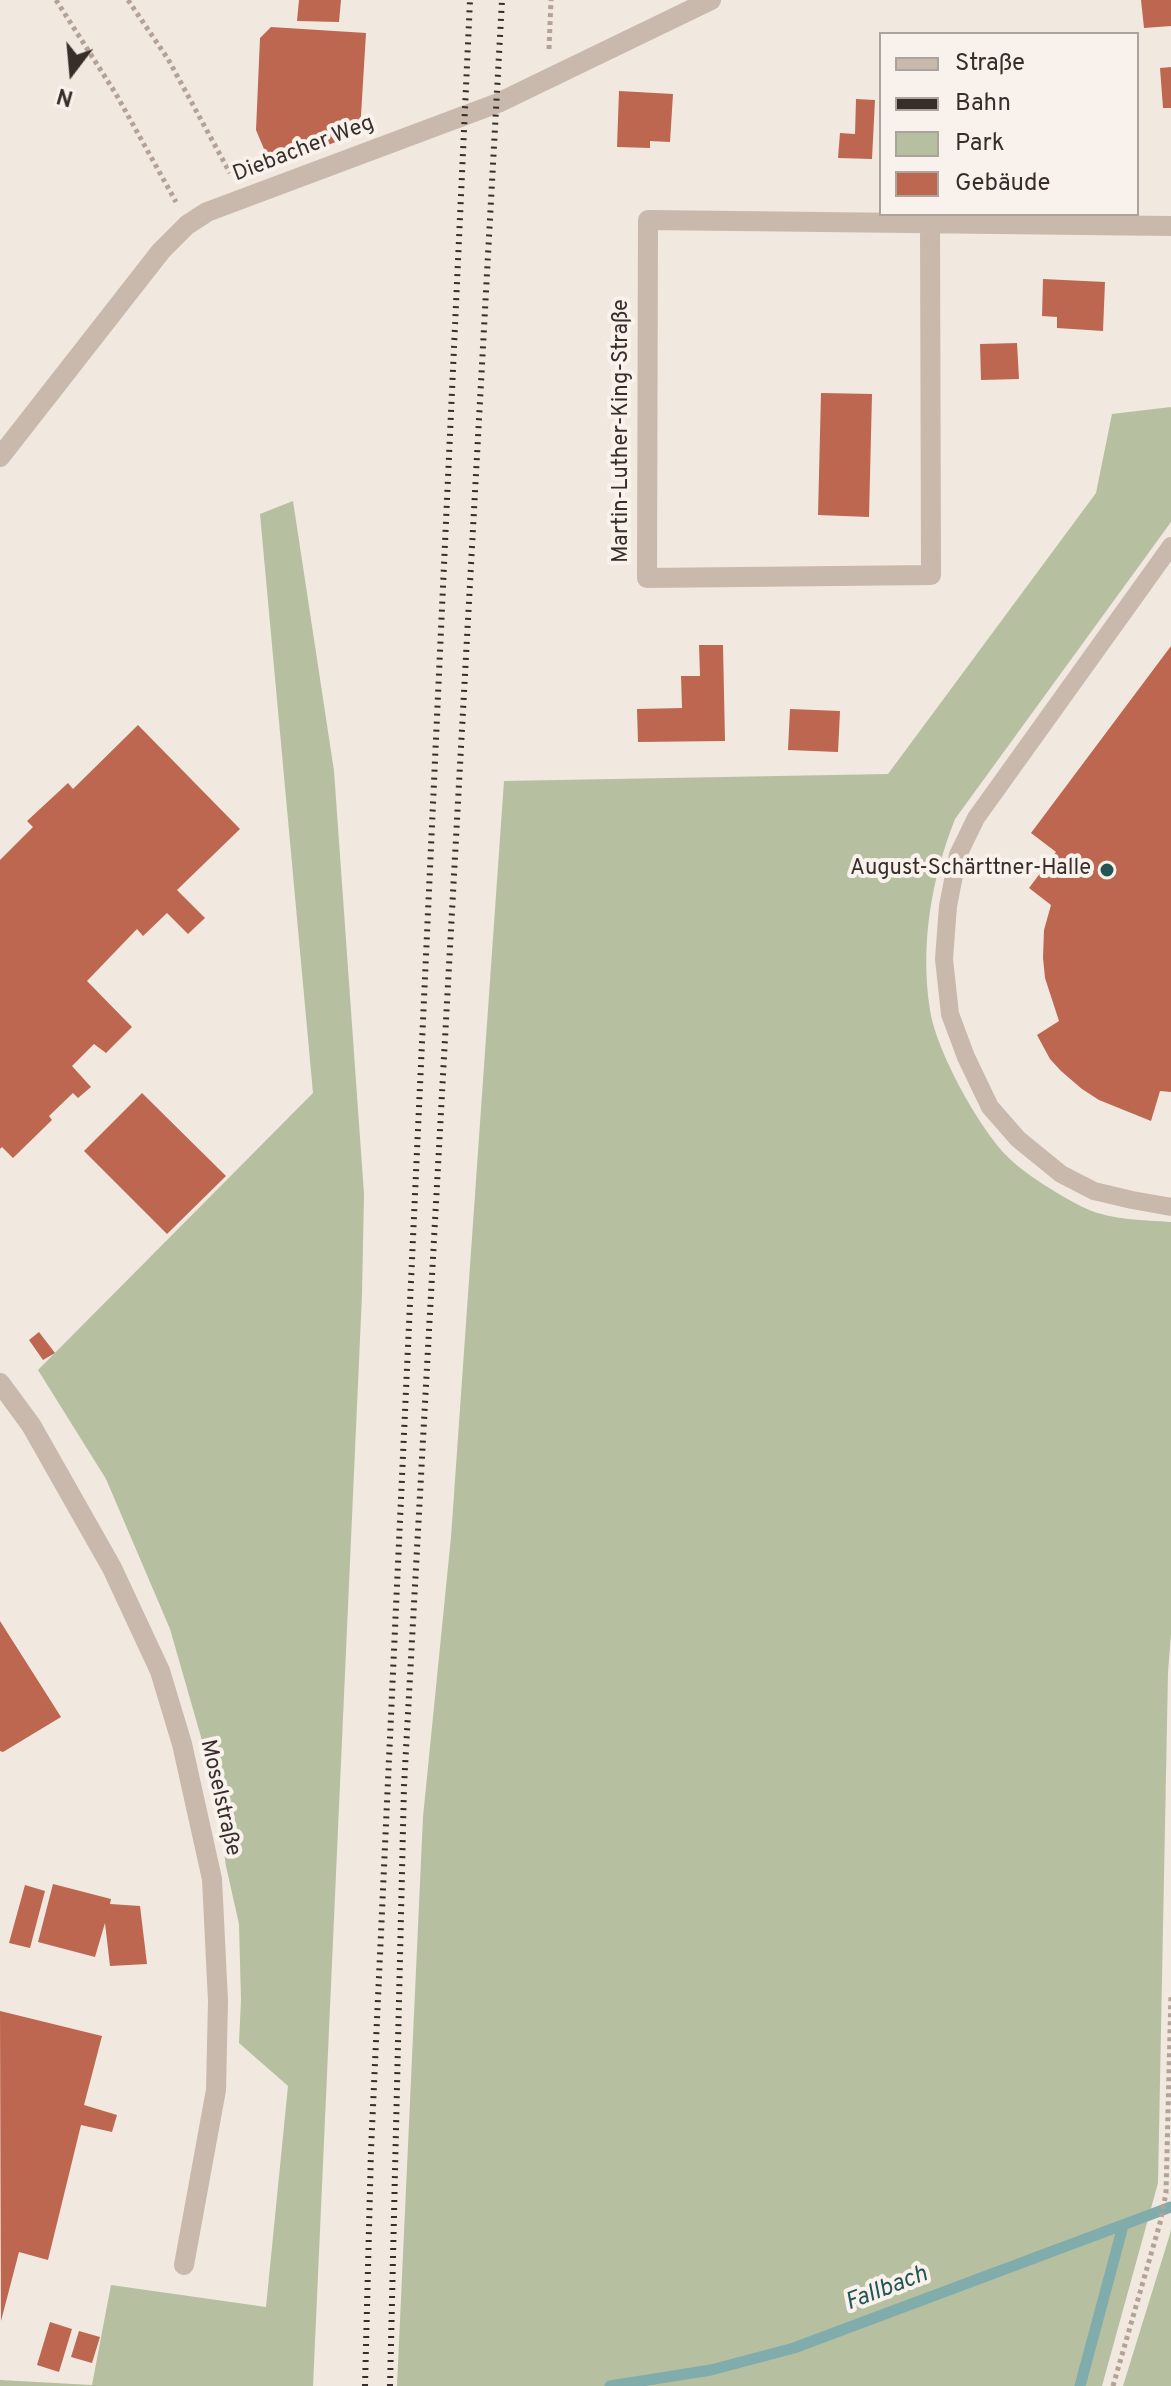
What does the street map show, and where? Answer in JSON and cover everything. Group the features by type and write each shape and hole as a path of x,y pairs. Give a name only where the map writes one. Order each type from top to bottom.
{"street":[{"name":"Diebacher Weg","path":"0,457 161,251 187,225 207,212 498,103 711,0"},
{"name":"Martin-Luther-King-Straße","path":"930,223 931,575 647,578 648,220 930,223 1171,226"},
{"name":"Moselstraße","path":"0,1383 31,1425 112,1568 160,1671 182,1744 212,1879 218,2001 216,2090 184,2265"}],"lane":[{"path":"1171,546 976,818 958,855 948,906 944,959 950,1014 966,1057 990,1107 1018,1139 1061,1174 1094,1191 1171,1207"}],"path":[{"path":"56,0 116,94 187,225"},
{"path":"128,0 168,59 243,199"},
{"path":"548,78 551,0"},
{"path":"1113,2386 1166,2193 1171,1994"}],"green space":[{"path":"1171,407 1171,522 955,819 934,889 926,961 930,1010 940,1045 971,1107 1006,1155 1044,1185 1087,1209 1117,1217 1171,1222 1171,1634 1158,2183 1102,2386 397,2386 423,1817 451,1537 504,781 888,774 1096,493 1112,414"},
{"path":"293,501 334,771 364,1194 313,2386 0,2386 0,2380 92,2385 111,2285 266,2307 288,2086 239,2043 239,1924 201,1737 170,1629 106,1479 38,1370 313,1093 260,514"},
{"path":"1171,2228 1171,2386 1123,2386 1170,2234"}],"building":[{"path":"299,0 341,0 339,22 297,21"},
{"path":"1141,0 1171,0 1171,26 1144,28"},
{"path":"271,27 366,33 360,132 272,168 256,130 260,38"},
{"path":"1171,67 1171,108 1163,108 1160,68"},
{"path":"619,91 673,94 670,142 650,141 650,148 617,147"},
{"path":"856,99 875,100 872,159 838,158 840,133 855,134"},
{"path":"1043,279 1105,282 1103,331 1057,328 1057,317 1042,316"},
{"path":"1017,343 1019,379 981,380 980,344"},
{"path":"821,393 872,394 869,517 818,515"},
{"path":"699,645 723,645 725,741 638,742 637,709 682,708 681,676 700,676"},
{"name":"August-Schärttner-Halle","path":"1171,646 1171,1092 1160,1091 1151,1121 1099,1100 1082,1089 1050,1059 1037,1035 1059,1021 1045,978 1043,958 1044,930 1051,905 1029,888 1056,852 1031,833"},
{"path":"790,709 840,711 838,752 788,750"},
{"path":"138,725 240,829 177,890 205,918 188,934 167,913 143,936 137,929 87,981 132,1027 106,1053 94,1044 72,1066 91,1087 78,1098 73,1093 49,1116 52,1120 13,1158 2,1147 0,1149 0,860 33,827 27,821 68,783 73,789"},
{"path":"142,1093 226,1176 167,1234 84,1151"},
{"path":"39,1332 55,1353 43,1360 29,1340"},
{"path":"0,1621 61,1717 3,1752 0,1751"},
{"path":"53,1884 111,1899 110,1904 140,1906 147,1964 110,1966 105,1923 95,1957 38,1942"},
{"path":"25,1885 45,1891 30,1948 9,1943"},
{"path":"0,2011 102,2036 84,2105 117,2115 112,2132 81,2125 48,2260 19,2252 1,2321"},
{"path":"50,2322 72,2329 59,2372 37,2365"},
{"path":"79,2331 100,2337 92,2363 71,2357"}],"waterway":[{"name":"Fallbach","path":"610,2386 711,2370 794,2348 1171,2207"},
{"path":"1080,2386 1123,2226"}],"railway":[{"path":"365,2386 371,2150 470,0"},
{"path":"390,2386 404,1786 502,0"}],"place":[{"name":"August-Schärttner-Halle","path":"1107,870"}]}
